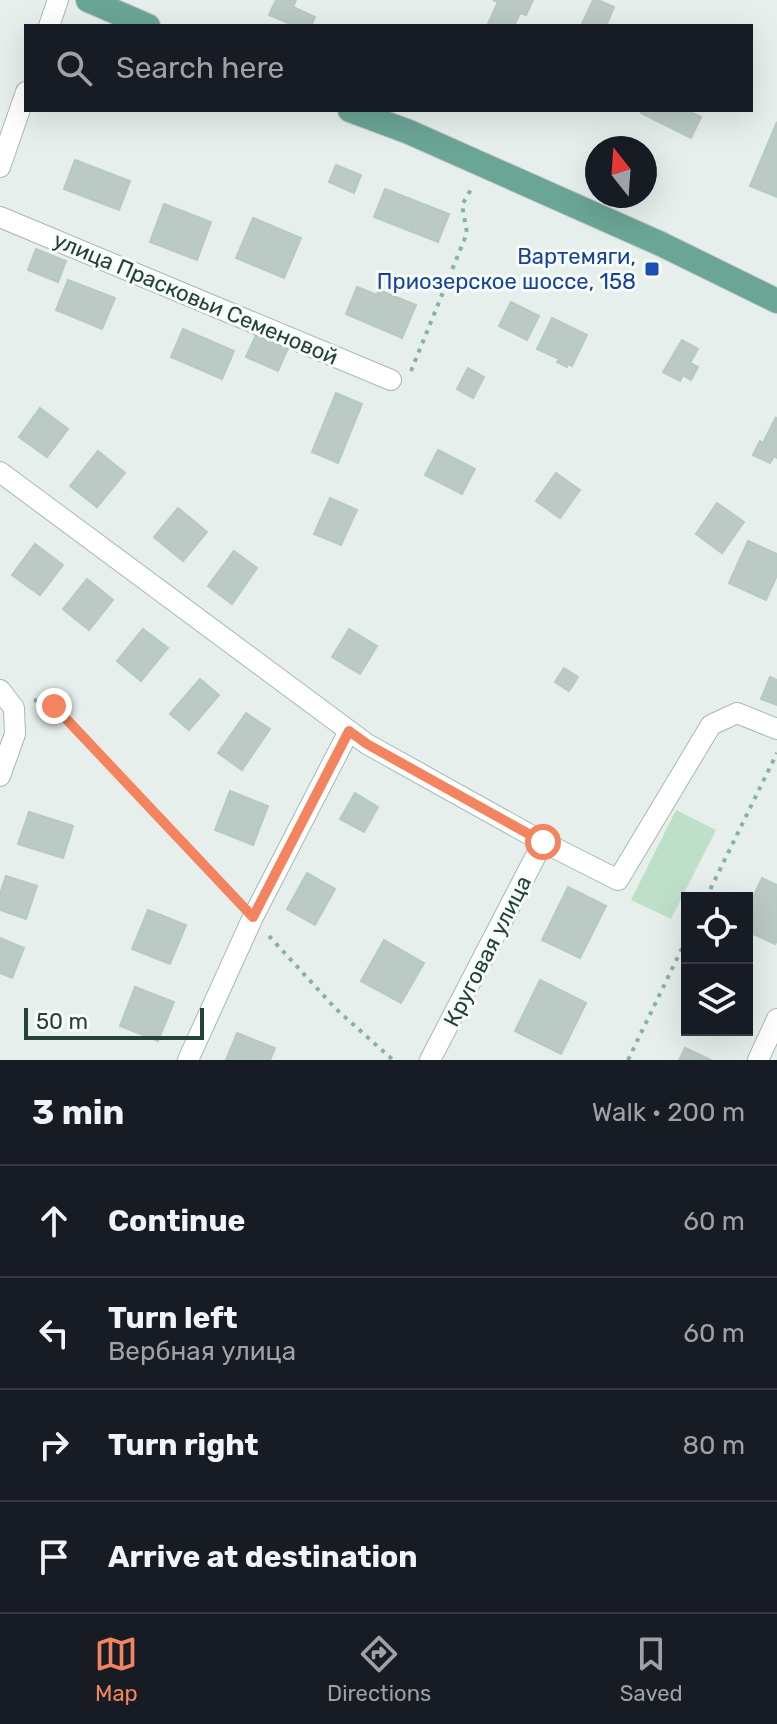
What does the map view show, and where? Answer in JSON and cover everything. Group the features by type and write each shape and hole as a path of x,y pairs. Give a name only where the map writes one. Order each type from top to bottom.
{"main road":[{"path":"88,0 143,24"},
{"path":"355,112 409,132 661,244 777,301"}],"street":[{"path":"50,24 58,0"},
{"path":"0,167 24,98"},
{"name":"улица Прасковьи Семеновой","path":"0,217 391,380"},
{"path":"0,472 367,744 618,880 711,725 737,713 777,729"},
{"path":"0,691 14,708 15,734 0,776"},
{"path":"188,1060 253,917 349,731"},
{"name":"Круговая улица","path":"430,1060 543,842"},
{"path":"758,1060 777,1019"}],"path":[{"path":"391,380 409,376 467,233 462,205 472,185 484,188"},
{"path":"0,691 54,706 336,1009 393,1060"},
{"path":"709,892 777,753"},
{"path":"628,1060 681,950"}],"green space":[{"path":"676,810 716,830 685,892 681,892 681,899 671,919 631,900"}],"building":[{"path":"276,0 296,0 293,7 315,17 312,24 290,24 269,15"},
{"path":"493,0 533,0 526,15 520,13 515,24 488,24 498,2"},
{"path":"593,0 614,7 607,24 582,24"},
{"path":"691,112 701,117 691,138 641,113"},
{"path":"777,122 777,197 750,186"},
{"path":"75,160 130,181 119,210 64,189"},
{"path":"336,165 361,175 354,193 329,182"},
{"path":"385,189 449,214 438,242 374,217"},
{"path":"164,204 211,222 197,260 150,242"},
{"path":"253,218 301,238 284,278 236,258"},
{"path":"36,249 66,261 58,282 28,270"},
{"path":"68,280 115,298 102,329 56,310"},
{"path":"357,287 377,295 379,290 416,305 402,338 346,314"},
{"path":"511,302 539,316 527,340 499,326"},
{"path":"552,318 587,335 572,366 568,364 567,367 557,362 559,359 537,349"},
{"path":"183,329 234,351 222,379 171,357"},
{"path":"256,335 288,348 278,371 246,357"},
{"path":"682,340 698,349 690,363 698,367 691,380 683,375 680,381 663,372"},
{"path":"468,368 484,377 473,398 457,389"},
{"path":"336,393 362,404 338,463 312,452"},
{"path":"40,408 68,429 47,457 19,437"},
{"path":"776,417 777,458 774,456 770,463 753,455"},
{"path":"438,450 475,469 462,494 425,475"},
{"path":"98,451 125,473 97,507 70,486"},
{"path":"556,473 580,490 560,518 536,501"},
{"path":"330,498 357,510 341,545 314,534"},
{"path":"717,503 744,522 722,553 696,534"},
{"path":"178,508 207,532 183,561 154,537"},
{"path":"748,541 777,554 777,575 766,600 729,583"},
{"path":"35,544 63,565 40,595 12,575"},
{"path":"234,551 257,568 232,604 208,586"},
{"path":"87,579 113,600 89,630 63,609"},
{"path":"143,629 168,648 141,681 117,661"},
{"path":"349,629 377,646 360,674 332,657"},
{"path":"564,668 578,677 569,691 555,682"},
{"path":"770,677 777,680 777,705 761,699"},
{"path":"200,679 219,695 189,730 170,714"},
{"path":"246,713 270,729 242,770 218,753"},
{"path":"230,791 268,806 253,845 215,830"},
{"path":"355,793 378,807 364,832 340,819"},
{"path":"29,812 73,826 63,858 18,844"},
{"path":"307,873 335,889 315,925 287,909"},
{"path":"6,876 37,886 26,919 0,910 0,894"},
{"path":"762,878 777,885 775,944 753,934 753,897"},
{"path":"568,887 606,906 580,958 542,940"},
{"path":"148,910 186,925 170,964 132,949"},
{"path":"0,938 24,948 12,978 0,973"},
{"path":"384,940 424,963 401,1003 361,981"},
{"path":"540,980 586,1003 561,1054 515,1031"},
{"path":"135,987 174,1002 158,1041 120,1026"},
{"path":"237,1033 275,1048 270,1060 226,1060"},
{"path":"685,1048 711,1060 679,1060"}],"place":[{"name":"Вартемяги, Приозерское шоссе, 158","path":"652,269"}],"route":[{"path":"54,706 253,917 349,731 471,804 543,842"}]}
